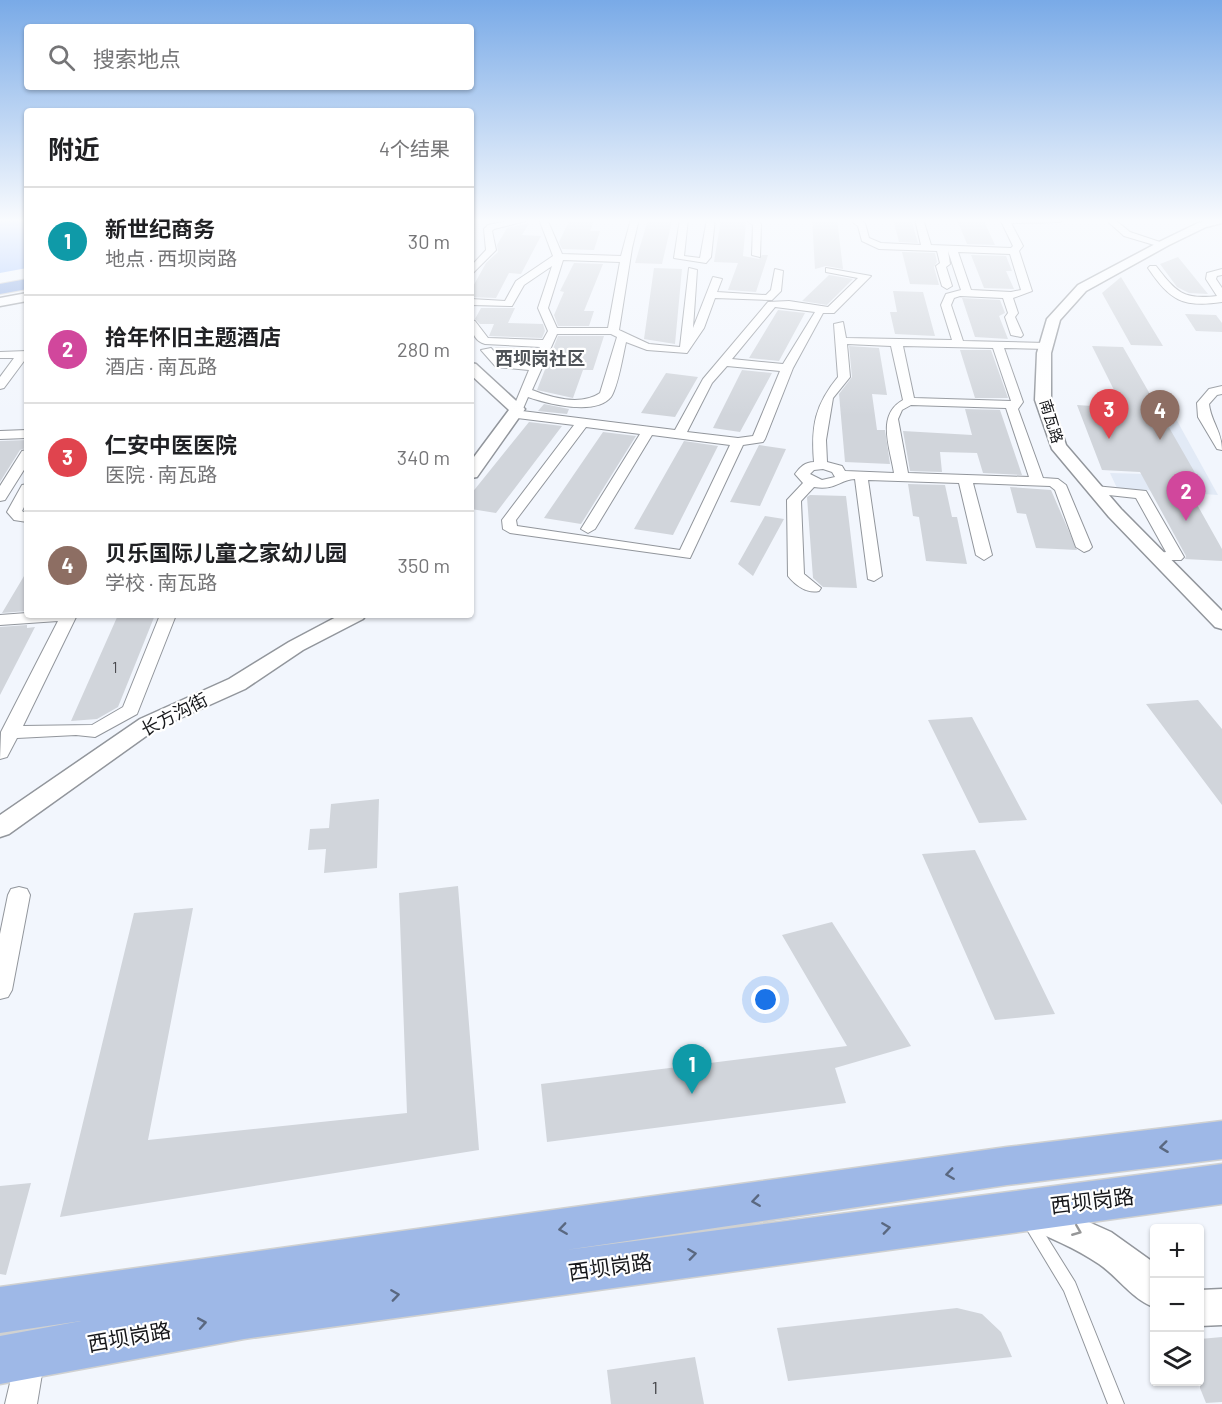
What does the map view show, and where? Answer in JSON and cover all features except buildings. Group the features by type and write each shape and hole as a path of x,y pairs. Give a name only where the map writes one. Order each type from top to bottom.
{"highway":[{"path":"0,289 24,285"}],"main road":[{"path":"0,1310 1007,1166 1222,1140"},
{"path":"1007,1166 1023,1209"},
{"name":"西坝岗路","path":"15,1357 244,1316 1023,1209 1222,1184"}],"street":[{"path":"474,302 508,304 519,285"},
{"path":"474,469 526,392 553,332 543,308 550,285"},
{"path":"526,392 543,400 557,402 593,402 606,395 618,332 623,285"},
{"path":"553,332 618,332 637,343 658,349 683,351 686,349 691,285"},
{"path":"686,344 699,328 715,285"},
{"path":"711,296 768,298 776,291 777,285"},
{"path":"679,434 706,382 772,304 789,304 830,311 857,285"},
{"path":"964,285 967,292"},
{"path":"958,343 946,300 956,293 967,292 1023,294 1027,291 1025,285"},
{"name":"南瓦路","path":"1088,285 1082,288 1054,319 1046,346 1043,400 1058,446 1095,490 1222,622"},
{"path":"1165,285 1172,295 1183,299 1220,299 1222,296 1215,285"},
{"path":"1006,294 1013,313 1010,316 1017,335"},
{"path":"0,302 24,298"},
{"path":"474,370 515,411 582,423 738,442 758,439 788,368 818,314"},
{"path":"820,465 819,440 827,398 844,377 839,324"},
{"path":"474,327 485,341 547,344"},
{"path":"841,341 1046,346"},
{"path":"896,341 909,401"},
{"path":"997,344 1017,402 1012,409 1037,482"},
{"path":"487,350 500,365 537,367"},
{"path":"0,355 24,354"},
{"path":"0,385 24,355"},
{"path":"724,362 788,368"},
{"path":"1222,390 1213,392 1203,403 1204,417 1222,446"},
{"path":"902,478 892,419 897,408 909,401 1015,405"},
{"path":"582,423 509,520 510,529 685,555 738,442"},
{"path":"588,529 648,431"},
{"path":"0,435 24,434"},
{"path":"0,498 24,459"},
{"path":"843,475 837,483 812,482 804,477 802,471 810,466 820,465 837,469 843,475 965,481 1053,482 1061,488 1084,547"},
{"path":"861,476 874,576"},
{"path":"965,481 984,555"},
{"path":"812,482 794,500 796,576 813,588"},
{"path":"1095,490 1141,494 1176,557 1158,557"},
{"path":"24,493 14,512 19,517 24,518"},
{"path":"0,506 17,506"},
{"path":"0,620 34,618"},
{"path":"0,753 67,618"},
{"path":"10,732 76,729 95,732 131,710 167,618"},
{"name":"长方沟街","path":"0,828 148,724 237,684 296,646 350,618"},
{"path":"0,990 19,895"},
{"path":"1023,1209 1092,1238 1135,1268 1150,1283"},
{"path":"1204,1308 1222,1307"},
{"path":"15,1357 21,1404"}],"lane":[{"path":"1023,1209 1070,1287 1116,1404"}],"shaded area":[{"path":"1118,405 1170,408 1218,495 1117,488 1110,473 1146,474"}],"place":[{"name":"仁安中医医院","path":"1109,439"},
{"name":"贝乐国际儿童之家幼儿园","path":"1160,440"},
{"name":"拾年怀旧主题酒店","path":"1186,521"},
{"name":"新世纪商务","path":"692,1094"}],"district":[{"name":"西坝岗社区","path":"540,358"}]}
